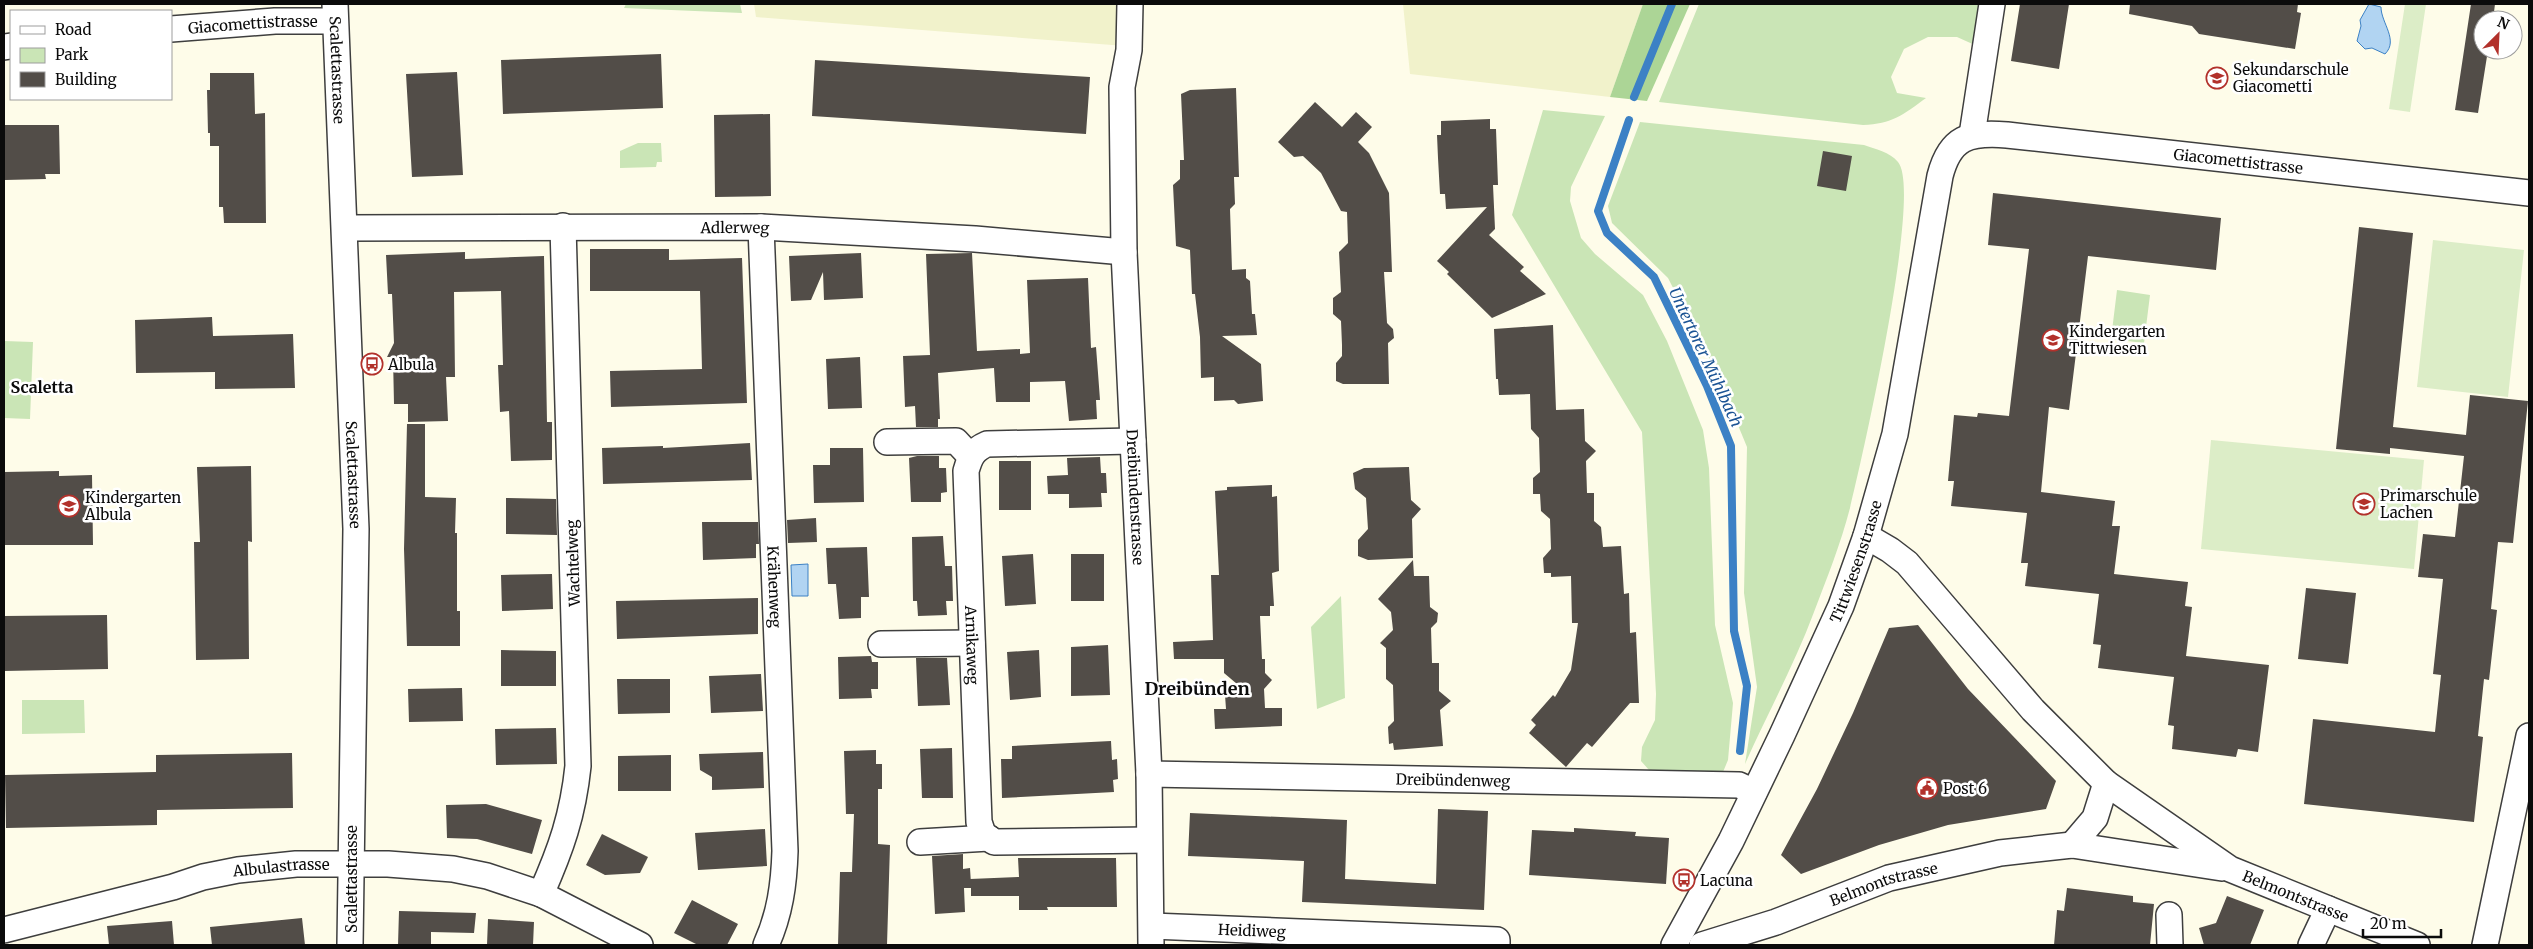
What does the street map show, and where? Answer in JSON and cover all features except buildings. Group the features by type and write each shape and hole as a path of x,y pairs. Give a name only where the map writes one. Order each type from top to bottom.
{"street":[{"name":"Dreibündenstrasse","path":"1130,4 1129,50 1122,87 1124,252 1149,774 1152,936"},
{"name":"Tittwiesenstrasse","path":"1674,945 1731,841 1841,606 1866,536 1895,434 1936,195 1946,157 1961,141 1992,4"},
{"name":"Giacomettistrasse","path":"172,29 275,21 335,12"},
{"name":"Scalettastrasse","path":"335,12 346,228 356,529 350,945"},
{"name":"Giacomettistrasse","path":"1961,141 1987,133 2529,193"},
{"name":"Wachtelweg","path":"540,894 567,830 575,797 578,766 563,226"},
{"name":"Adlerweg","path":"346,228 761,226 975,239 1124,252"},
{"name":"Krähenweg","path":"761,226 786,851 784,887 775,925 766,945"},
{"path":"887,442 956,441 970,456 976,449 988,444 1133,441"},
{"name":"Arnikaweg","path":"970,456 966,472 979,822 984,834 989,838"},
{"name":"Belmontstrasse","path":"1866,536 1890,550 1907,563 2026,704 2106,783 2230,869 2417,945"},
{"path":"881,644 972,643"},
{"path":"2485,945 2529,736"},
{"name":"Dreibündenweg","path":"1149,774 1739,785 1754,792"},
{"path":"2072,845 2095,818 2106,783"},
{"path":"920,842 989,838 994,842 1149,840"},
{"name":"Belmontstrasse","path":"1702,945 1776,922 1889,878 2000,853 2072,845 2230,869"},
{"name":"Albulastrasse","path":"4,930 173,887 203,877 296,864 351,863 453,869 488,876 540,894 640,945"},
{"path":"2311,945 2328,909"},
{"path":"2169,915 2170,945"},
{"name":"Heidiweg","path":"1152,936 1497,940 1497,945"}],"green space":[{"path":"626,4 740,4 742,13 624,8"},
{"path":"754,4 1125,4 1125,46 756,17"},
{"path":"1403,4 1643,4 1610,97 1410,74"},
{"path":"1643,4 1690,4 1647,101 1610,97"},
{"path":"1699,4 1984,4 1977,46 1957,37 1928,37 1904,49 1891,77 1897,93 1926,98 1897,118 1882,123 1863,125 1659,102"},
{"path":"2405,4 2426,4 2410,112 2389,109"},
{"path":"1543,110 1605,116 1571,187 1570,201 1581,238 1595,254 1643,295 1667,341 1703,430 1709,468 1715,625 1733,703 1728,760 1723,772 1649,770 1641,761 1642,747 1655,720 1656,694 1642,432 1512,215"},
{"path":"1640,122 1864,145 1882,151 1895,159 1898,162 1904,183 1903,222 1888,328 1850,508 1834,560 1807,631 1745,764 1757,687 1744,593 1747,447 1716,372 1668,278 1612,223 1608,206"},
{"path":"638,143 661,143 662,162 657,162 656,167 620,168 620,151"},
{"path":"2433,240 2524,250 2508,397 2417,387"},
{"path":"2117,290 2150,295 2144,343 2111,339"},
{"path":"4,341 33,342 30,419 4,418"},
{"path":"2211,440 2424,460 2414,569 2201,549"},
{"path":"1341,596 1345,698 1317,709 1311,627"},
{"path":"22,700 84,700 85,733 22,734"}],"water":[{"path":"2369,4 2381,7 2390,37 2389,49 2385,54 2372,48 2365,49 2357,41 2361,26 2360,20"},
{"path":"808,564 808,596 792,596 791,565"}],"waterway":[{"name":"Untertorer Mühlbach","path":"1634,97 1672,4"},
{"name":"Untertorer Mühlbach","path":"1629,120 1598,211 1607,233 1654,277 1707,386 1731,446 1734,631 1747,686 1740,751"}],"place":[{"name":"Sekundarschule Giacometti","path":"2217,78"},
{"name":"Kindergarten Tittwiesen","path":"2053,340"},
{"name":"Albula","path":"372,364"},
{"name":"Primarschule Lachen","path":"2364,504"},
{"name":"Kindergarten Albula","path":"69,506"},
{"name":"Post 6","path":"1927,788"},
{"name":"Lacuna","path":"1684,880"}],"district":[{"name":"Scaletta","path":"42,387"},
{"name":"Dreibünden","path":"1197,688"}]}
